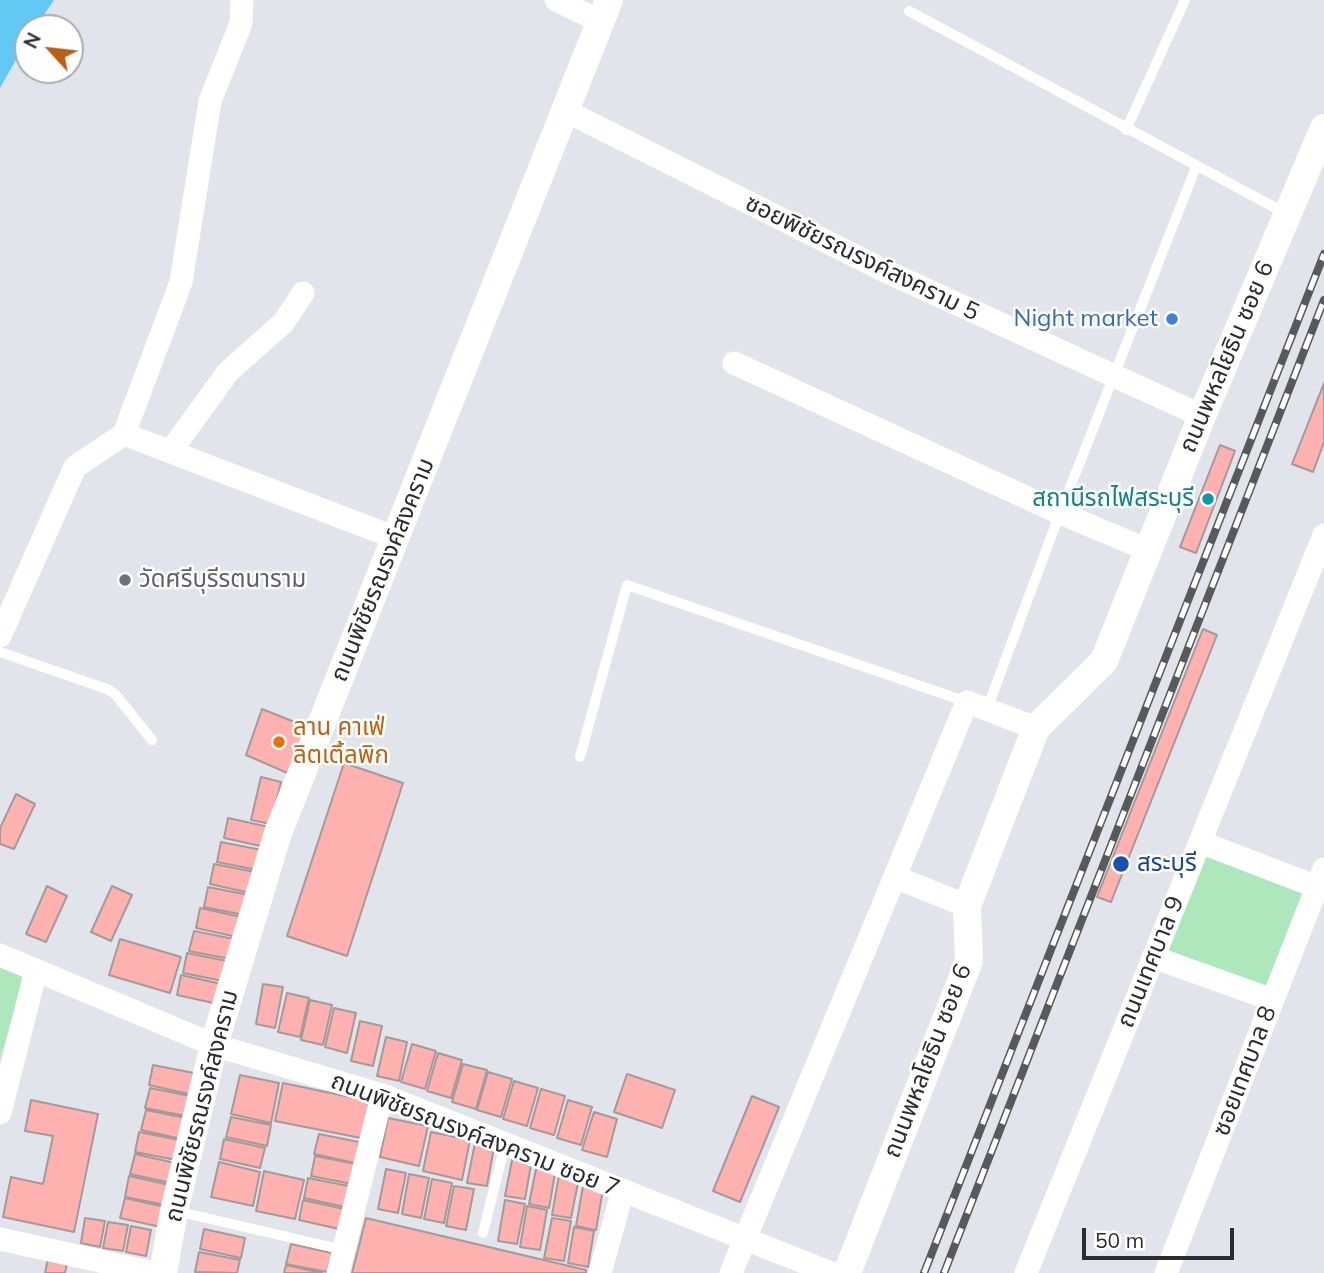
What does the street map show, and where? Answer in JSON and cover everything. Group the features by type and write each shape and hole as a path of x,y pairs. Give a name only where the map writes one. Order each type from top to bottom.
{"street":[{"path":"0,636 75,467 124,434 181,282 210,101 241,23 242,0"},
{"path":"556,0 604,10"},
{"name":"ถนนพิชัยรณรงค์สงคราม","path":"163,1273 174,1211 214,1045 278,833 604,10"},
{"name":"ซอยพิชัยรณรงค์สงคราม 5","path":"564,110 883,270 1202,416"},
{"name":"ถนนพหลโยธิน ซอย 6","path":"847,1273 969,961 967,906 1036,728 1104,661 1202,416 1324,128"},
{"path":"170,452 228,372 284,322 303,293"},
{"path":"734,363 1060,513 1148,550"},
{"path":"124,434 396,538"},
{"name":"ถนนเทศบาล 9","path":"1026,1273 1324,535"},
{"path":"732,1273 895,877 977,705 1036,728"},
{"path":"1200,842 1321,878"},
{"path":"895,877 967,906"},
{"name":"ซอยเทศบาล 8","path":"1166,1273 1273,1000 1312,912 1321,878"},
{"name":"ถนนพิชัยรณรงค์สงคราม ซอย 7","path":"0,955 214,1045 382,1095 831,1273"},
{"path":"1153,957 1273,1000"},
{"path":"0,1113 36,970"},
{"path":"338,1273 382,1095"},
{"path":"600,1273 623,1190"},
{"path":"0,1239 153,1273"}],"lane":[{"path":"1126,130 1185,0"},
{"path":"909,11 1287,215"},
{"path":"580,757 627,585 977,705 1060,513 1196,167"},
{"path":"0,652 107,689 115,694 152,740"},
{"path":"483,1233 505,1143"},
{"path":"174,1211 344,1250"}],"green space":[{"path":"1205,853 1308,892 1271,989 1168,951"},
{"path":"0,967 24,977 0,1059"}],"water":[{"path":"0,0 54,0 44,14 14,14 14,64 0,88"}],"building":[{"path":"1324,383 1324,442 1313,472 1292,464"},
{"name":"สถานีรถไฟสระบุรี","path":"1220,445 1235,451 1196,553 1180,547"},
{"path":"1203,629 1217,635 1111,902 1097,897"},
{"name":"ลาน คาเฟ่ ลิตเติ้ลพิก","path":"262,709 312,729 292,775 246,755"},
{"path":"344,763 403,783 347,956 287,936"},
{"path":"261,777 281,782 271,824 251,820"},
{"path":"16,794 35,804 14,849 0,844 0,828"},
{"path":"228,818 269,827 265,847 224,838"},
{"path":"221,842 262,850 257,870 217,862"},
{"path":"214,864 255,872 250,893 210,884"},
{"path":"47,886 67,896 46,942 26,934"},
{"path":"112,886 132,895 111,941 91,932"},
{"path":"208,887 249,895 244,915 204,907"},
{"path":"200,908 241,917 237,937 196,928"},
{"path":"194,931 234,939 230,959 189,951"},
{"path":"120,939 181,957 170,993 109,975"},
{"path":"187,953 227,961 223,981 183,973"},
{"path":"181,975 222,984 218,1004 177,995"},
{"path":"263,984 283,987 275,1028 256,1024"},
{"path":"287,993 309,998 300,1037 278,1032"},
{"path":"310,1000 332,1005 323,1045 301,1040"},
{"path":"334,1008 356,1013 347,1053 325,1047"},
{"path":"360,1021 382,1026 373,1066 351,1061"},
{"path":"386,1037 407,1042 399,1081 377,1076"},
{"path":"412,1044 436,1051 425,1089 401,1082"},
{"path":"438,1053 462,1060 451,1098 427,1091"},
{"path":"463,1064 487,1070 476,1109 452,1102"},
{"path":"153,1065 194,1073 189,1094 149,1085"},
{"path":"488,1072 512,1079 501,1117 477,1110"},
{"path":"627,1074 675,1090 662,1128 614,1112"},
{"path":"240,1075 279,1083 271,1123 231,1114"},
{"path":"514,1081 538,1088 527,1126 503,1119"},
{"path":"283,1083 369,1101 361,1138 275,1121"},
{"path":"150,1088 190,1096 186,1116 145,1108"},
{"path":"541,1089 565,1096 554,1135 530,1128"},
{"path":"752,1096 779,1107 740,1202 713,1191"},
{"path":"31,1100 98,1114 74,1232 3,1217 11,1177 43,1184 53,1136 25,1131"},
{"path":"568,1100 592,1107 581,1145 557,1138"},
{"path":"146,1110 186,1118 182,1139 141,1130"},
{"path":"594,1112 617,1119 607,1157 582,1150"},
{"path":"231,1117 271,1125 267,1146 226,1137"},
{"path":"388,1118 428,1126 419,1166 380,1157"},
{"path":"139,1132 180,1140 176,1160 135,1152"},
{"path":"431,1132 470,1140 462,1180 423,1171"},
{"path":"319,1134 359,1142 355,1163 314,1154"},
{"path":"224,1139 265,1148 260,1168 220,1159"},
{"path":"475,1143 494,1147 487,1186 467,1183"},
{"path":"135,1154 175,1163 171,1183 130,1174"},
{"path":"513,1155 532,1159 525,1199 505,1196"},
{"path":"315,1156 356,1164 352,1184 311,1176"},
{"path":"219,1162 260,1172 253,1206 211,1197"},
{"path":"537,1164 556,1168 549,1208 529,1204"},
{"path":"386,1169 406,1173 398,1213 378,1209"},
{"path":"264,1171 304,1180 295,1219 256,1211"},
{"path":"409,1174 429,1178 421,1218 402,1214"},
{"path":"559,1175 579,1178 571,1218 552,1215"},
{"path":"129,1176 170,1185 166,1205 125,1197"},
{"path":"308,1178 349,1186 345,1207 304,1198"},
{"path":"432,1179 452,1183 444,1223 424,1219"},
{"path":"454,1186 474,1189 466,1230 446,1226"},
{"path":"583,1186 603,1189 596,1230 576,1226"},
{"path":"125,1198 165,1207 161,1227 120,1218"},
{"path":"303,1200 344,1209 339,1229 299,1220"},
{"path":"505,1200 525,1204 517,1244 498,1241"},
{"path":"527,1206 547,1210 540,1250 520,1247"},
{"path":"85,1218 105,1221 100,1247 81,1243"},
{"path":"366,1218 586,1270 586,1273 352,1273"},
{"path":"552,1218 571,1221 564,1261 544,1258"},
{"path":"108,1222 128,1225 123,1251 103,1248"},
{"path":"131,1226 151,1230 146,1256 126,1252"},
{"path":"574,1227 594,1231 588,1267 568,1263"},
{"path":"204,1229 245,1238 241,1258 200,1249"},
{"path":"291,1244 332,1253 327,1272 286,1264"},
{"path":"199,1252 240,1260 237,1273 195,1272"},
{"path":"48,1259 67,1263 65,1273 45,1273"},
{"path":"286,1265 322,1273 284,1273"}],"railway":[{"path":"924,1273 1324,254"},
{"path":"944,1273 1324,300"}],"place":[{"name":"Night market","path":"1172,319"},
{"name":"สถานีรถไฟสระบุรี","path":"1208,499"},
{"name":"วัดศรีบุรีรตนาราม","path":"125,580"},
{"name":"ลาน คาเฟ่ ลิตเติ้ลพิก","path":"279,742"},
{"name":"สระบุรี","path":"1121,864"}]}
